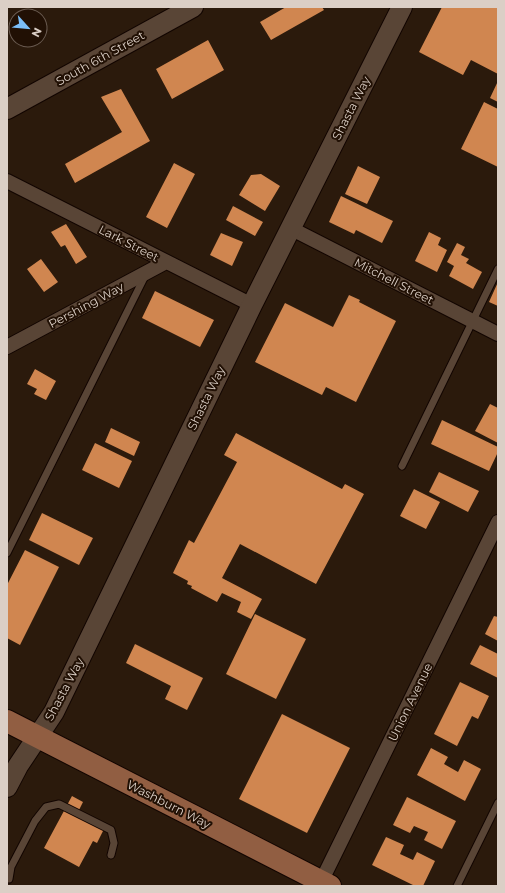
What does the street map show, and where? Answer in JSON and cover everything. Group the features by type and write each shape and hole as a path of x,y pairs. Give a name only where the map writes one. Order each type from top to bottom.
{"main road":[{"name":"South 6th Street","path":"7,109 193,7"},
{"name":"Shasta Way","path":"7,787 36,737 54,712 290,228 402,7"},
{"name":"Washburn Way","path":"7,721 326,884"}],"street":[{"name":"Lark Street","path":"7,181 252,305"},
{"name":"Mitchell Street","path":"290,228 498,334"},
{"name":"Pershing Way","path":"7,347 166,262"},
{"name":"Union Avenue","path":"326,884 498,522"}],"lane":[{"path":"402,466 498,270"},
{"path":"7,553 147,272"},
{"path":"457,886 498,803"},
{"path":"9,879 11,867 36,821 46,807 59,804 111,830 114,844 111,855"}],"building":[{"path":"286,7 322,7 324,10 271,40 260,22"},
{"path":"442,7 498,7 498,74 471,60 463,75 419,52"},
{"path":"208,40 224,70 172,99 156,69"},
{"path":"498,81 498,102 490,98"},
{"path":"121,89 150,141 75,183 65,164 122,132 101,97"},
{"path":"484,102 498,109 498,167 461,149"},
{"path":"174,163 195,174 167,228 146,217"},
{"path":"358,166 380,177 367,204 345,194"},
{"path":"261,174 280,186 265,211 239,195 251,175"},
{"path":"341,196 393,221 382,243 356,230 354,234 329,222"},
{"path":"233,206 263,222 255,236 226,220"},
{"path":"66,224 87,257 76,264 65,245 61,247 51,232"},
{"path":"429,232 441,238 438,245 447,250 437,272 415,261"},
{"path":"221,233 243,242 232,266 210,255"},
{"path":"457,243 465,247 461,255 469,259 466,263 482,272 473,289 449,276 454,266 447,262"},
{"path":"41,259 58,282 44,292 27,269"},
{"path":"498,282 498,306 489,302"},
{"path":"155,291 214,320 200,347 142,318"},
{"path":"349,295 360,300 359,302 396,321 356,402 326,387 322,395 255,362 285,303 333,327"},
{"path":"35,369 56,381 46,400 34,394 37,389 27,384"},
{"path":"490,404 498,408 498,443 475,431"},
{"path":"442,420 498,447 498,452 489,471 431,444"},
{"path":"111,428 140,442 134,456 105,442"},
{"path":"236,433 342,489 345,484 364,494 316,584 240,544 222,578 262,599 251,619 237,612 241,602 222,593 217,602 191,588 192,586 187,584 188,581 173,573 189,540 194,543 237,462 224,455"},
{"path":"95,443 132,461 119,488 82,470"},
{"path":"439,472 479,491 468,512 429,492"},
{"path":"414,489 440,502 426,529 400,516"},
{"path":"42,513 93,538 79,565 29,540"},
{"path":"25,550 59,567 20,645 7,638 7,585"},
{"path":"255,614 306,639 276,699 226,674"},
{"path":"494,616 498,617 498,641 485,634"},
{"path":"135,644 203,678 187,710 165,699 171,686 126,663"},
{"path":"480,645 498,654 498,678 470,664"},
{"path":"460,682 489,696 478,719 472,716 457,746 434,734"},
{"path":"282,714 350,748 307,833 239,799"},
{"path":"431,748 448,757 444,764 458,772 464,760 481,769 465,801 417,775"},
{"path":"72,796 83,802 79,810 106,825 97,843 93,841 79,867 44,848"},
{"path":"407,797 456,821 442,849 424,840 428,832 414,826 410,833 393,825"},
{"path":"386,837 404,845 400,854 413,860 417,852 435,861 423,886 415,886 372,865"}]}
